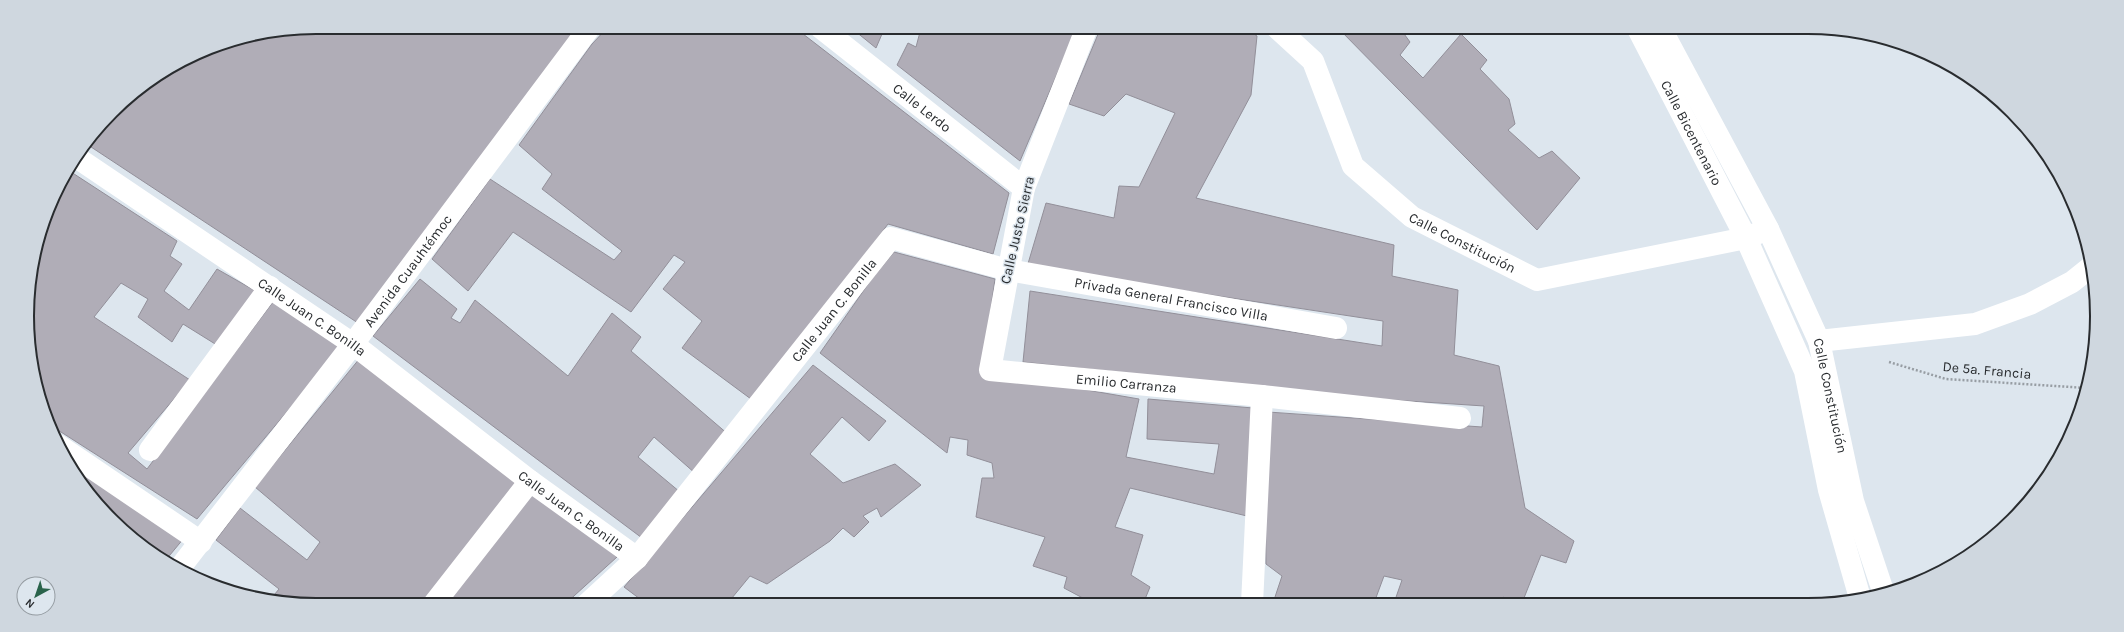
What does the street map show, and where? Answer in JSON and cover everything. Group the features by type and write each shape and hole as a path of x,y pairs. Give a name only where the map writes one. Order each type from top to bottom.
{"street":[{"name":"Avenida Cuauhtémoc","path":"183,564 353,344 585,34"},
{"name":"Calle Lerdo","path":"829,34 1024,188"},
{"name":"Calle Justo Sierra","path":"990,370 1024,188 1084,34"},
{"name":"Calle Constitución","path":"1284,34 1313,61 1353,166 1412,217 1538,280 1746,238 1768,229 1819,341 1853,501 1882,588"},
{"name":"Calle Bicentenario","path":"1641,34 1746,238"},
{"name":"Calle Bicentenario","path":"1664,34 1768,229"},
{"name":"Calle Juan C. Bonilla","path":"81,160 353,344 530,481 637,558 891,238 1008,270"},
{"name":"Calle Constitución","path":"1746,238 1805,371 1828,490 1859,594"},
{"name":"Privada General Francisco Villa","path":"1008,270 1336,328"},
{"path":"1819,341 1976,324 2030,304 2072,282 2087,270"},
{"path":"150,450 270,287"},
{"name":"Emilio Carranza","path":"990,370 1262,396 1460,418"},
{"path":"1252,598 1262,396"},
{"path":"70,453 201,542"},
{"path":"438,598 530,481"},
{"path":"594,598 637,558"}],"path":[{"name":"De 5a. Francia","path":"1886,361 1946,378 2080,388"}],"building":[{"path":"316,34 580,34 361,325 90,147 104,130 130,104 159,82 208,55 261,39 279,36"},
{"path":"601,34 803,34 1009,193 993,254 888,224 755,402 682,348 702,321 663,289 685,262 674,255 631,312 513,232 468,291 432,259 490,179 614,260 622,251 542,189 552,174 519,145 592,44"},
{"path":"859,34 882,34 876,48"},
{"path":"919,34 1074,34 1020,161 897,65 908,43 916,47"},
{"path":"1098,34 1254,34 1257,36 1251,95 1196,198 1394,245 1392,276 1458,290 1454,355 1499,366 1525,508 1574,541 1566,563 1541,555 1524,598 1396,598 1402,580 1384,576 1376,598 1275,598 1282,576 1266,564 1265,496 1268,412 1482,427 1484,406 1348,397 1023,362 1030,291 1382,346 1383,321 1027,267 1046,203 1114,218 1119,186 1139,187 1175,113 1126,94 1104,116 1069,104"},
{"path":"1344,34 1404,34 1410,42 1400,55 1423,78 1461,34 1487,60 1480,69 1509,99 1515,124 1508,130 1539,158 1552,151 1580,178 1537,230"},
{"path":"73,173 177,241 170,256 182,264 164,291 189,310 217,269 259,293 220,347 183,324 172,342 138,317 148,299 121,283 94,317 190,380 128,453 147,469 273,302 342,346 197,519 58,430 55,424 39,371 36,353 34,316 36,279 39,261 49,225 55,208"},
{"path":"894,252 995,279 982,372 1139,399 1126,457 1214,474 1219,444 1147,439 1148,399 1253,408 1247,516 1130,488 1115,527 1143,535 1131,575 1150,587 1145,598 1083,598 1064,588 1067,577 1033,566 1045,537 976,517 982,478 994,478 992,463 967,455 968,440 950,437 947,453 820,353 871,280"},
{"path":"420,279 457,309 451,318 460,323 475,300 568,376 612,313 641,337 631,351 729,435 696,474 654,437 638,457 680,492 642,538 373,336"},
{"path":"360,358 617,557 572,598 316,598 274,595 279,589 216,540 240,508 307,560 320,542 255,487"},
{"path":"813,365 886,421 869,441 842,417 810,454 843,483 895,464 921,485 881,517 877,508 863,516 869,522 854,537 843,528 830,541 767,584 750,576 732,598 639,598 624,587"},
{"path":"82,472 184,538 169,556 159,550 130,528 104,502"}]}
